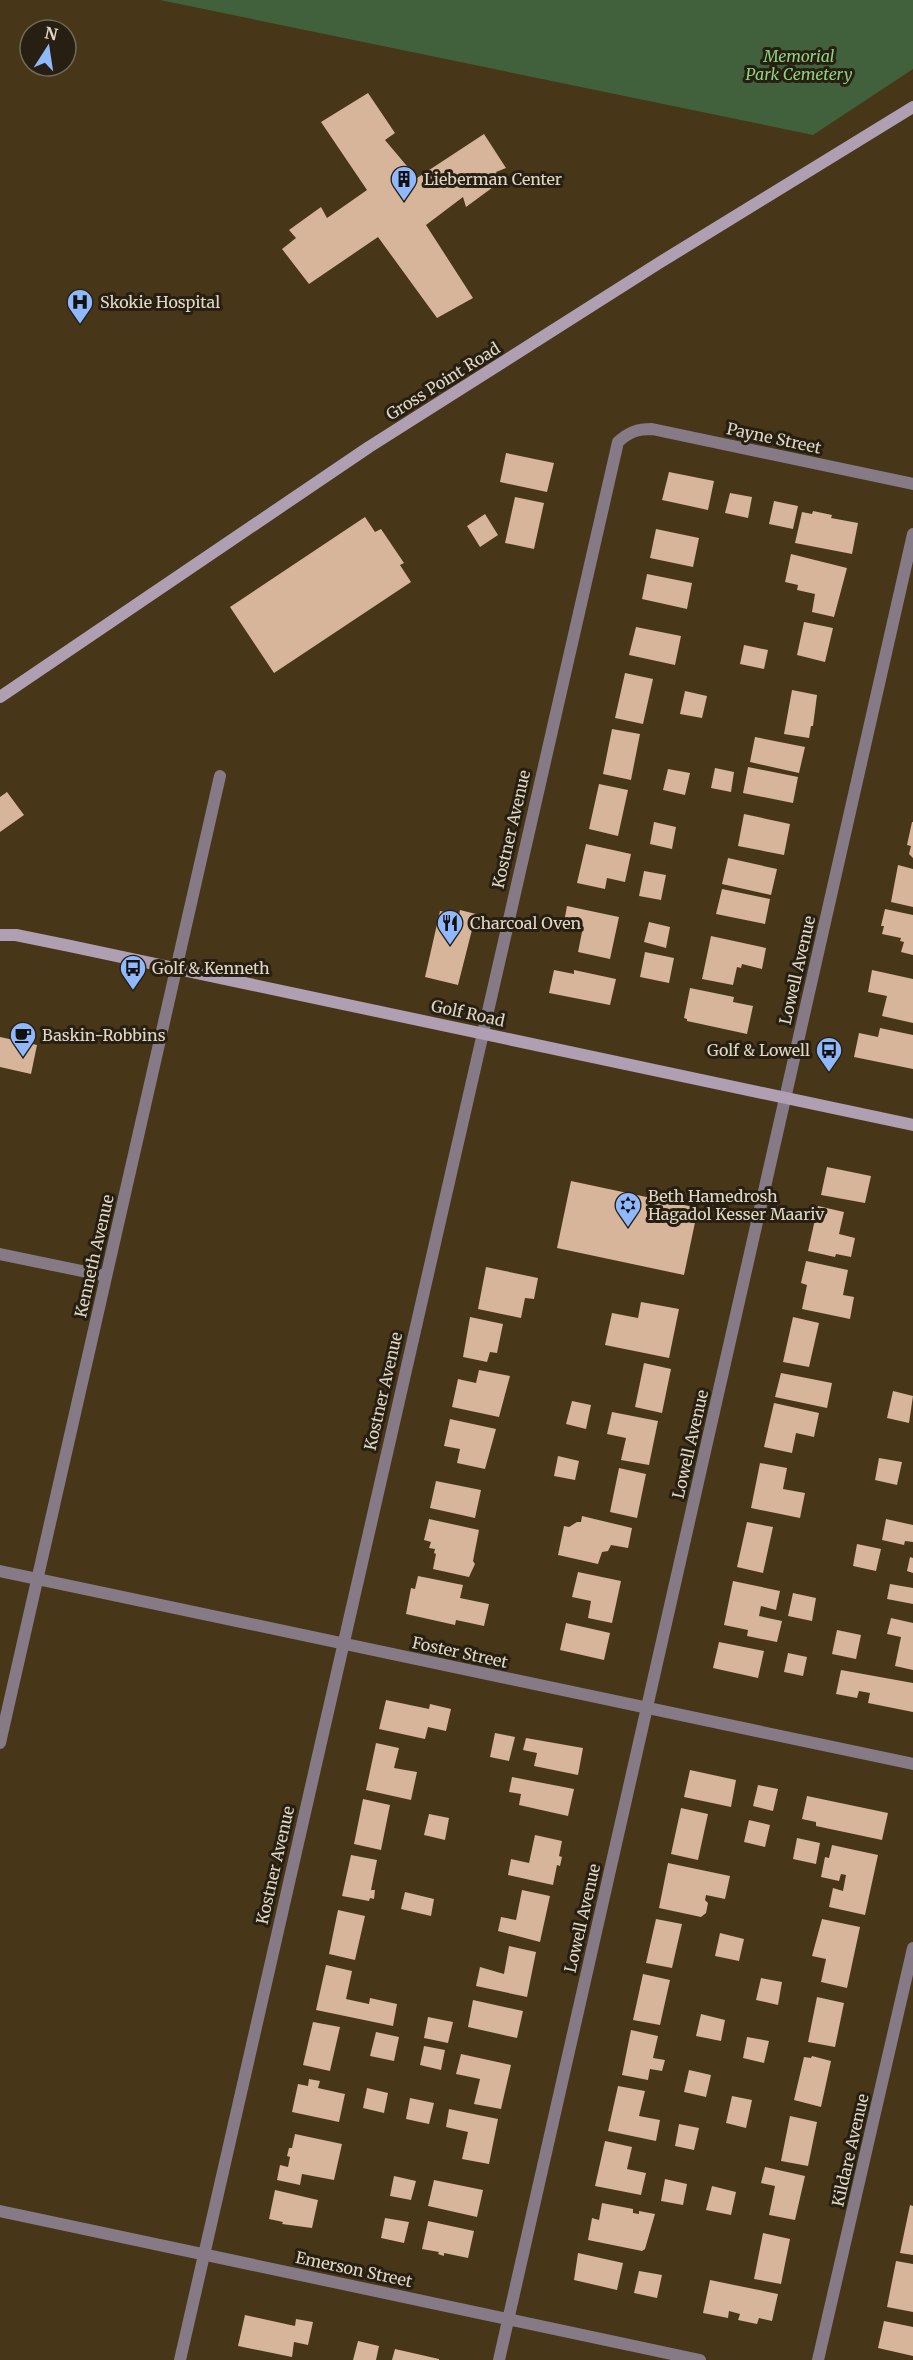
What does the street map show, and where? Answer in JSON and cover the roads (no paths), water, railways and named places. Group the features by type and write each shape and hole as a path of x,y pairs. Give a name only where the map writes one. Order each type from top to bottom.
{"main road":[{"name":"Gross Point Road","path":"0,697 369,447 913,106"},
{"name":"Golf Road","path":"0,927 16,935"},
{"name":"Golf Road","path":"0,935 16,935 176,968 913,1125"}],"street":[{"name":"Payne Street","path":"628,434 637,429 652,429 913,484"},
{"name":"Kostner Avenue","path":"180,2360 614,455 618,442 628,434"},
{"name":"Lowell Avenue","path":"499,2360 913,534"},
{"name":"Kenneth Avenue","path":"0,1743 220,776"},
{"path":"0,1254 106,1276"},
{"name":"Foster Street","path":"0,1571 913,1764"},
{"name":"Kildare Avenue","path":"818,2360 913,1948"},
{"name":"Emerson Street","path":"0,2211 700,2360"}],"place":[{"name":"Lieberman Center","path":"404,202"},
{"name":"Skokie Hospital","path":"80,325"},
{"name":"Charcoal Oven","path":"450,946"},
{"name":"Golf & Kenneth","path":"133,991"},
{"name":"Baskin-Robbins","path":"23,1058"},
{"name":"Golf & Lowell","path":"829,1073"},
{"name":"Beth Hamedrosh Hagadol Kesser Maariv","path":"628,1228"}],"park label":[{"name":"Memorial Park Cemetery","path":"799,65"}]}
